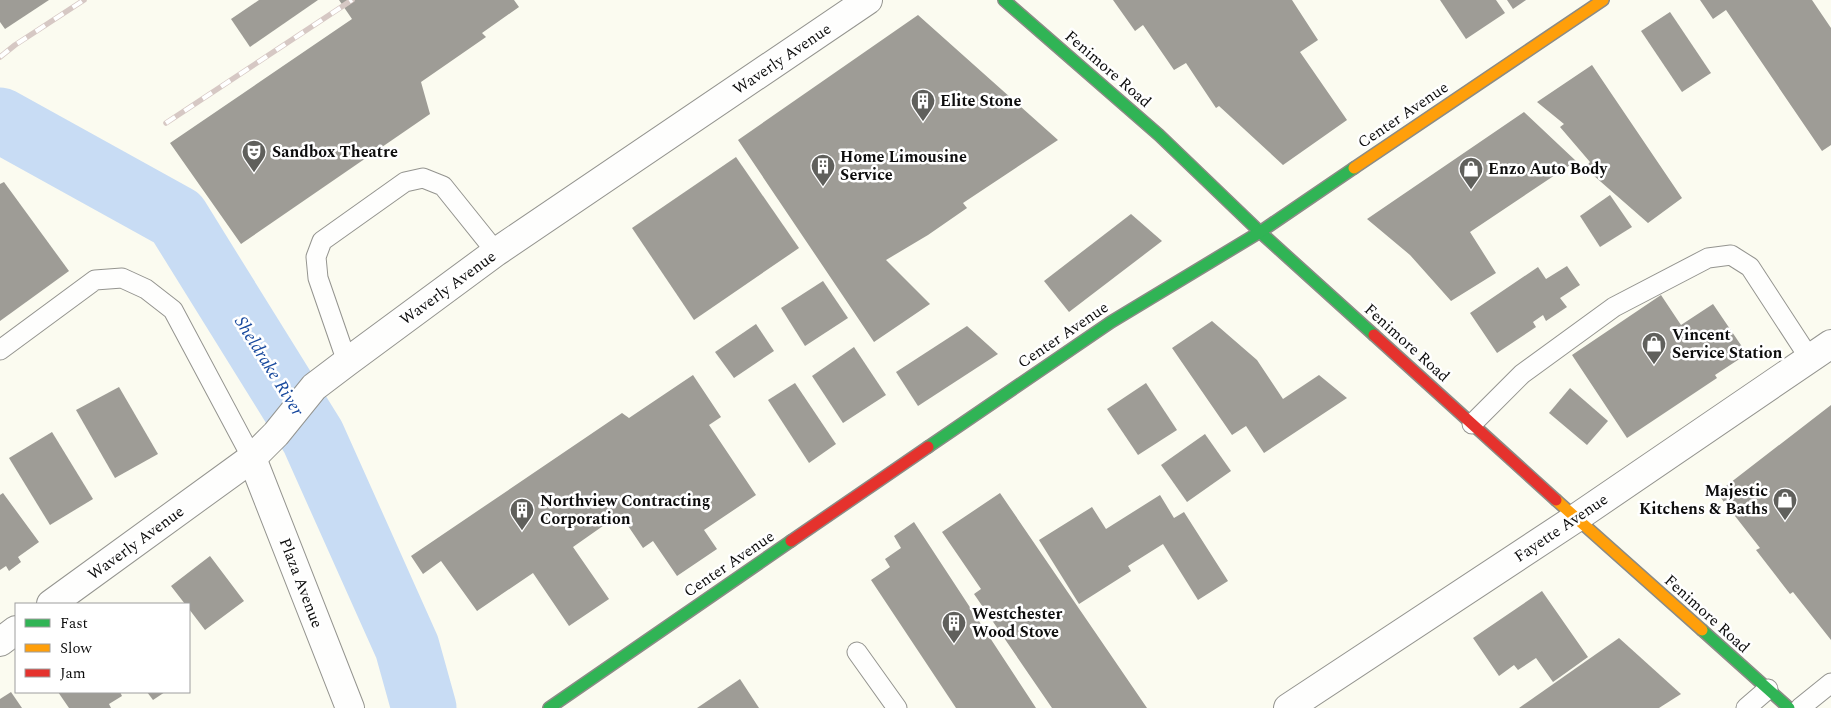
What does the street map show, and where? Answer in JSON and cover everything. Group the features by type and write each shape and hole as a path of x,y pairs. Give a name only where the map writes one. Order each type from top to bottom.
{"street":[{"name":"Waverly Avenue","path":"53,603 252,458 276,434 314,387 347,362 496,252 868,0"},
{"name":"Fenimore Road","path":"1004,0 1159,135 1260,232 1789,708"},
{"name":"Center Avenue","path":"549,708 1111,322 1260,232 1603,0"},
{"name":"Fayette Avenue","path":"1288,708 1576,518 1820,352"},
{"name":"Plaza Avenue","path":"252,458 350,708"},
{"path":"0,642 15,631"}],"lane":[{"path":"347,362 318,278 316,257 322,241 405,182 423,178 442,186 496,252"},
{"path":"1472,424 1522,374 1614,307 1708,258 1731,255 1750,266 1820,352"},
{"path":"0,350 95,280 122,278 146,289 173,310 252,458"},
{"path":"857,652 898,708"},
{"path":"1800,708 1831,683"},
{"path":"1746,708 1768,689"}],"building":[{"path":"0,0 49,0 5,29 0,22"},
{"path":"259,0 318,0 250,47 231,19"},
{"path":"339,0 514,0 519,7 482,33 486,37 421,82 430,114 241,244 170,143 352,19"},
{"path":"1113,0 1292,0 1318,40 1300,52 1347,120 1283,165 1219,106 1216,108 1186,63 1174,70 1143,25 1135,31"},
{"path":"1440,0 1496,0 1505,13 1466,39"},
{"path":"1507,0 1526,0 1513,9"},
{"path":"1700,0 1812,0 1831,28 1831,145 1822,151 1726,10 1713,19"},
{"path":"1670,12 1711,73 1682,92 1641,31"},
{"name":"Elite Stone","path":"918,15 1058,140 963,203 967,208 928,235 886,260 930,304 874,342 738,140"},
{"path":"1592,65 1682,198 1648,223 1585,168 1590,162 1560,127 1564,124 1537,102"},
{"name":"Enzo Auto Body","path":"1524,112 1576,161 1470,232 1496,273 1451,301 1410,255 1367,219"},
{"path":"736,157 799,248 694,320 632,228"},
{"path":"4,182 69,271 0,321 0,184"},
{"path":"1610,195 1632,227 1600,247 1580,216"},
{"path":"1131,214 1162,241 1069,312 1044,281"},
{"path":"1567,266 1580,285 1560,298 1567,307 1546,321 1543,315 1533,322 1536,327 1497,353 1470,313 1538,267 1546,279"},
{"path":"823,281 848,318 805,346 781,308"},
{"name":"Vincent Service Station","path":"1661,295 1681,325 1713,304 1747,354 1715,375 1717,378 1627,438 1572,355"},
{"path":"1212,321 1257,360 1283,399 1319,375 1347,398 1264,453 1246,426 1232,435 1172,348"},
{"path":"756,324 774,351 734,378 715,352"},
{"path":"967,326 998,354 918,406 896,372"},
{"path":"854,347 886,395 843,423 812,376"},
{"path":"693,375 721,417 709,425 756,495 704,530 717,549 677,576 653,541 643,548 620,514 573,547 609,599 569,626 533,573 477,611 441,561 423,574 411,556 622,413 629,418"},
{"path":"795,383 836,444 809,463 768,400"},
{"path":"1146,383 1177,430 1138,455 1107,409"},
{"path":"119,387 158,454 115,478 76,410"},
{"path":"1570,388 1608,421 1587,445 1549,413"},
{"name":"Majestic Kitchens & Baths","path":"1831,405 1831,640 1793,592 1790,594 1756,550 1760,548 1717,493"},
{"path":"52,432 93,499 50,525 9,458"},
{"path":"1205,434 1231,471 1187,502 1161,465"},
{"path":"3,493 39,542 18,557 21,562 9,571 6,566 0,570 0,495"},
{"path":"1000,493 1147,708 1052,708 974,594 981,589 942,532"},
{"path":"1160,495 1174,518 1184,512 1228,581 1198,600 1163,544 1128,566 1131,571 1079,604 1039,540 1092,507 1106,529"},
{"name":"Westchester Wood Stove","path":"914,522 1036,708 956,708 871,580 890,567 885,559 901,548 894,536"},
{"path":"210,556 244,601 205,630 190,610 190,603 184,603 171,586"},
{"path":"1542,591 1588,657 1553,682 1536,658 1518,670 1514,665 1499,676 1473,638"},
{"path":"1619,638 1681,694 1659,708 1519,708"},
{"path":"740,679 759,708 697,708"},
{"path":"11,692 22,708 0,708 0,699"},
{"path":"59,693 120,693 122,696 109,704 111,708 69,708"},
{"path":"148,693 164,693 153,700"}],"waterway":[{"name":"Sheldrake River","path":"0,120 177,218 313,437 407,647 424,708"}],"railway":[{"path":"0,57 15,45 84,0"},
{"path":"166,123 352,0"}],"traffic: fast":[{"path":"1004,0 1159,135 1260,232 1374,335"},
{"path":"928,447 1111,322 1260,232 1354,168"},
{"path":"549,708 791,541"},
{"path":"1702,630 1789,708"}],"traffic: slow":[{"path":"1354,168 1603,0"},
{"path":"1556,500 1702,630"}],"traffic: jam":[{"path":"1374,335 1556,500"},
{"path":"791,541 928,447"}],"place":[{"name":"Elite Stone","path":"923,122"},
{"name":"Sandbox Theatre","path":"254,173"},
{"name":"Home Limousine Service","path":"823,187"},
{"name":"Enzo Auto Body","path":"1471,190"},
{"name":"Vincent Service Station","path":"1654,365"},
{"name":"Majestic Kitchens & Baths","path":"1785,521"},
{"name":"Northview Contracting Corporation","path":"522,531"},
{"name":"Westchester Wood Stove","path":"954,644"}]}
